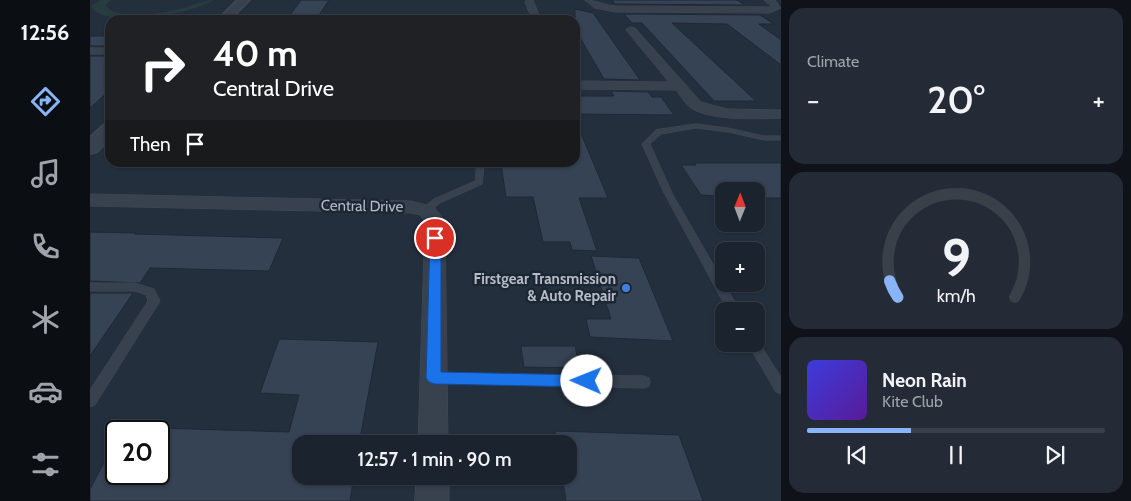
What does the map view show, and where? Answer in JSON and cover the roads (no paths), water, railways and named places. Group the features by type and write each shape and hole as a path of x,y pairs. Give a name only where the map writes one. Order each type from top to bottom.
{"street":[{"path":"228,15 244,0"},
{"path":"590,0 593,4 602,8 615,9 770,10 776,8 776,5 769,0"},
{"path":"530,2 535,15"},
{"path":"631,30 696,105 724,114 781,114"},
{"path":"90,51 105,51"},
{"path":"580,85 679,86"},
{"name":"Central Drive","path":"90,200 406,207 426,210"},
{"path":"426,210 431,213 435,221 433,435"},
{"path":"432,501 433,485"}],"lane":[{"path":"729,302 668,193 646,144 659,132 696,126 728,130 764,138 781,138"},
{"path":"426,210 437,201 479,182 480,167"},
{"path":"90,287 135,287 150,292 154,301 90,401"},
{"path":"759,352 781,388"},
{"path":"434,378 644,382"}],"place":[{"name":"Firstgear Transmission & Auto Repair","path":"626,288"}]}
